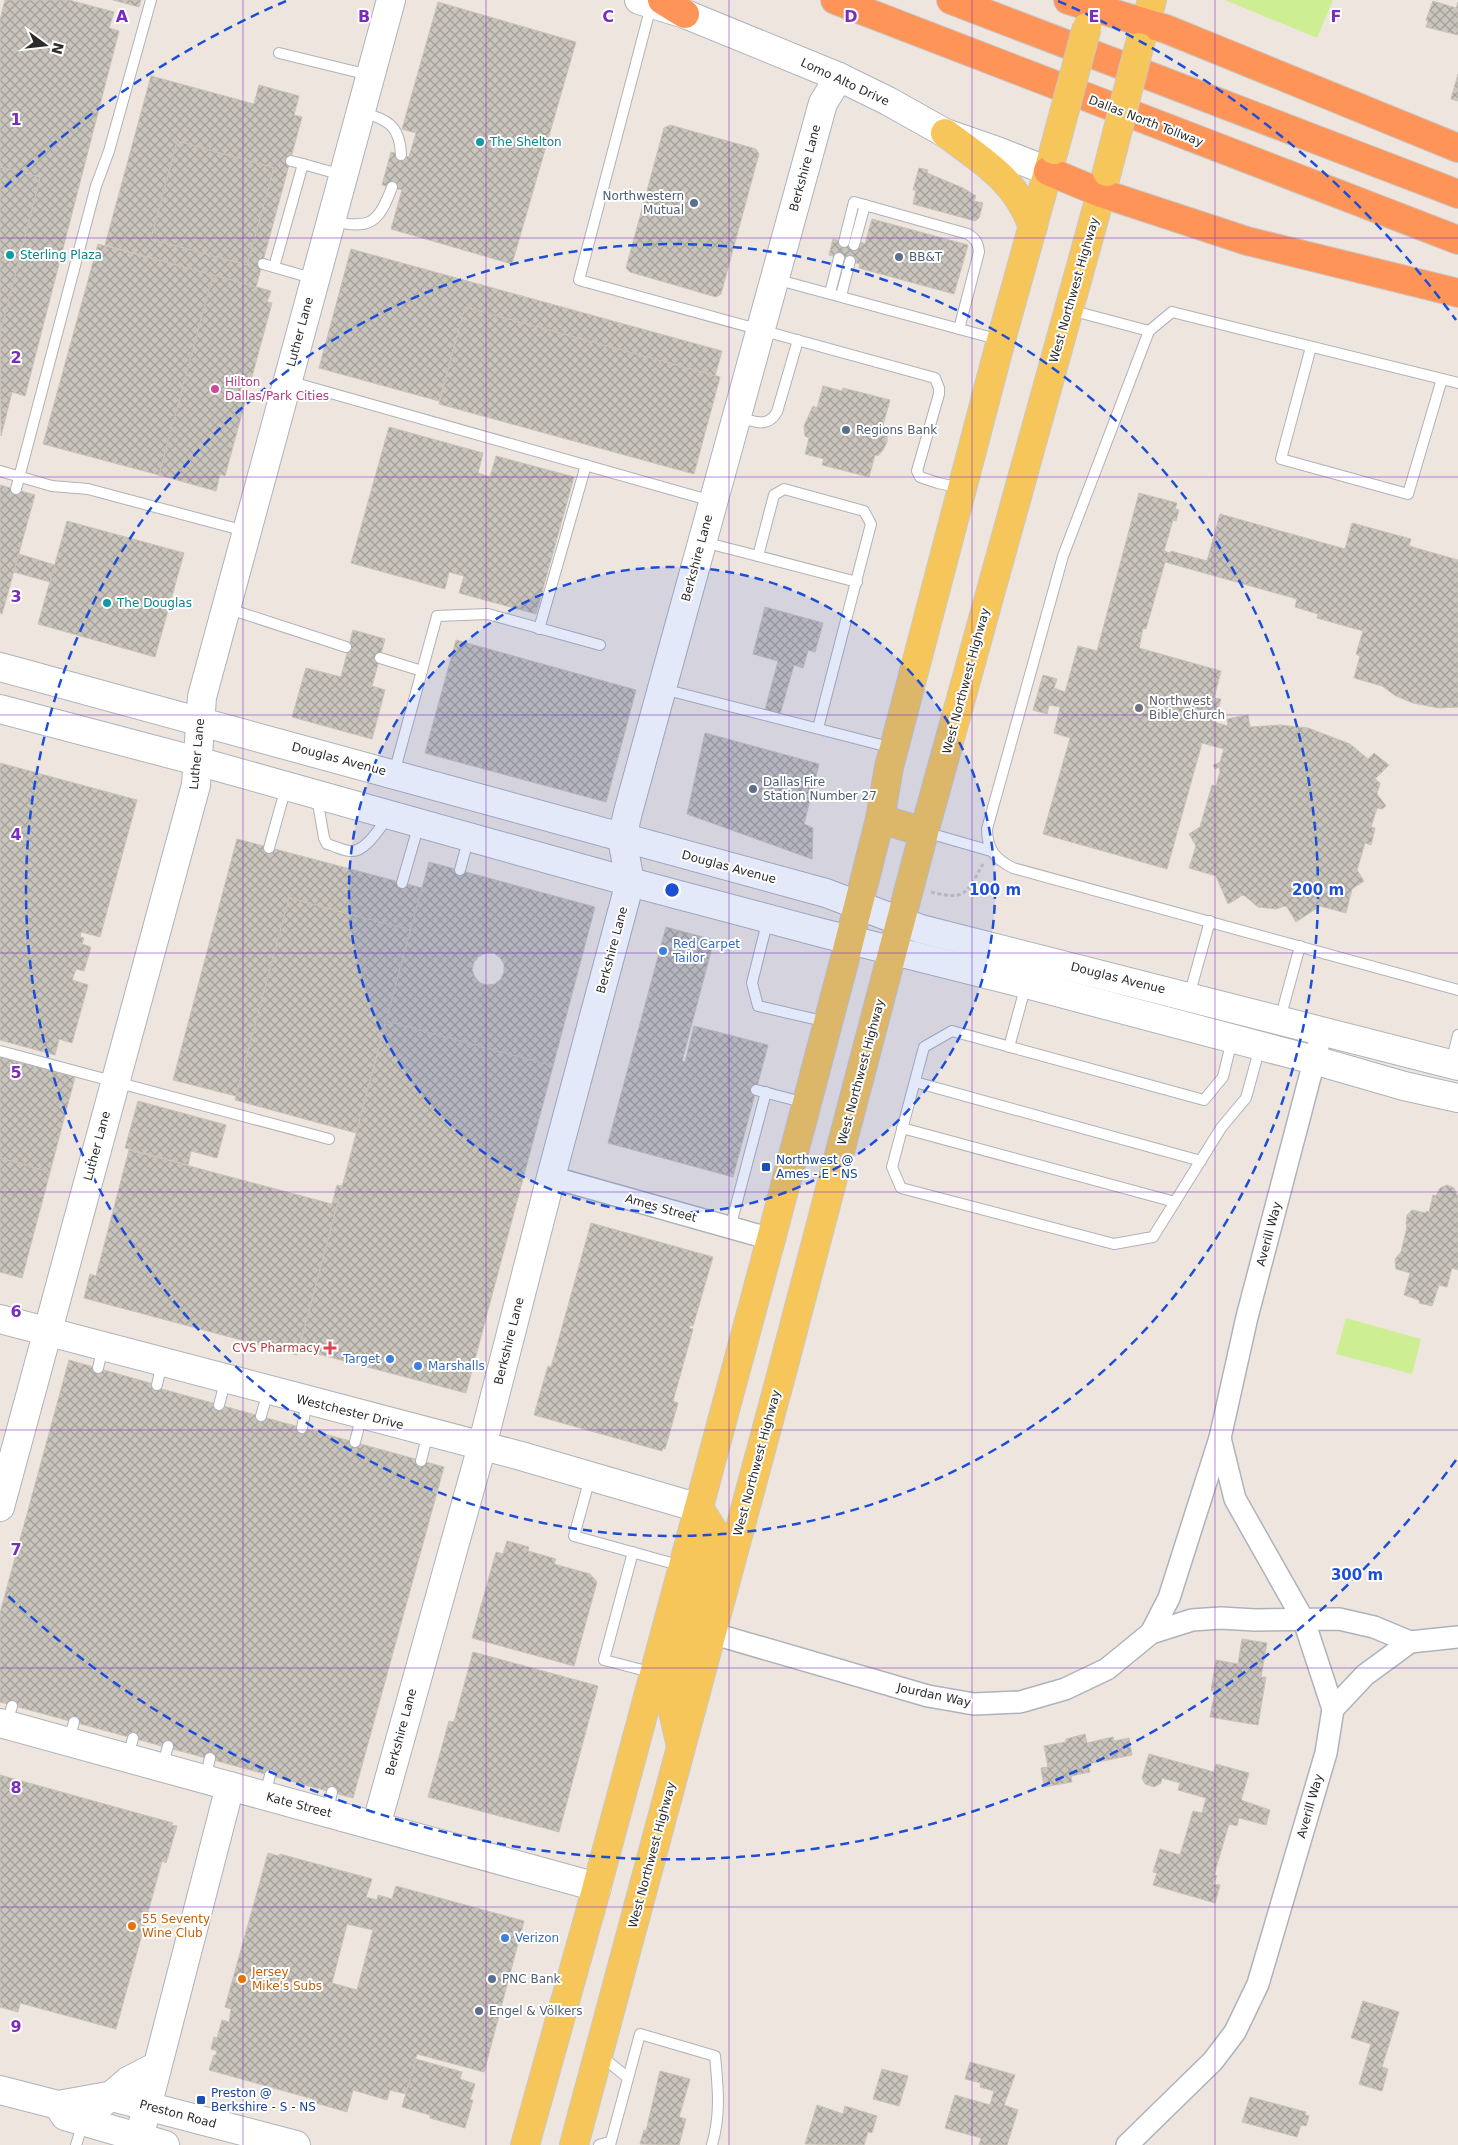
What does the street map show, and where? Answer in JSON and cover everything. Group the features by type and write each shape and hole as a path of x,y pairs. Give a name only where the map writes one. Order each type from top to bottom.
{"highway":[{"name":"Dallas North Tollway","path":"835,0 1458,240"},
{"path":"951,0 1458,194"},
{"path":"651,2 685,14"},
{"path":"1085,9 1146,23 1458,148"},
{"path":"1051,160 1247,241 1458,293"}],"main road":[{"path":"525,2145 597,1887 771,1239 880,819 894,748 1001,340 1051,160 1085,9"},
{"name":"West Northwest Highway","path":"574,2145 924,832 1104,182 1146,23"},
{"path":"945,133 998,172 1027,210 1033,226"},
{"path":"880,819 924,832"},
{"path":"681,1746 671,1703 714,1542 714,1532 699,1508"}],"street":[{"name":"Luther Lane","path":"0,1507 196,785 202,697 391,0"},
{"name":"Lomo Alto Drive","path":"685,14 839,77 888,101 945,133 997,151 1051,160"},
{"name":"Berkshire Lane","path":"376,1826 482,1446 551,1177 630,882 622,838 661,688 823,103 839,77"},
{"name":"Douglas Avenue","path":"0,667 200,720 826,894 932,932 1454,1065"},
{"path":"0,709 197,761 630,882 849,940 1026,984 1232,1040 1314,1060 1404,1086 1458,1098"},
{"path":"419,823 430,784"},
{"path":"469,836 480,798"},
{"name":"Averill Way","path":"1151,1633 1169,1598 1220,1438 1247,1317 1322,1031"},
{"name":"Ames Street","path":"551,1177 771,1239"},
{"name":"Westchester Drive","path":"0,1319 47,1331 101,1357 160,1373 226,1379 264,1403 307,1401 482,1446 699,1508"},
{"name":"Averill Way","path":"1127,2145 1213,2061 1236,2032 1258,1984 1326,1754 1334,1709 1304,1621 1235,1499 1220,1438"},
{"name":"Jourdan Way","path":"711,1634 928,1696 974,1704 1020,1702 1065,1689 1107,1669 1151,1633 1192,1620 1222,1618 1304,1621 1339,1619 1374,1627 1410,1642 1458,1637"},
{"path":"1334,1709 1365,1675 1410,1642"},
{"name":"Kate Street","path":"6,1718 71,1732 165,1757 215,1775 268,1786 330,1803 376,1826 597,1887"},
{"path":"147,2143 148,2106 215,1775"},
{"path":"80,2134 108,2096 128,2081 157,2066"},
{"name":"Preston Road","path":"0,2090 58,2105 108,2096 296,2145"},
{"name":"Preston Road","path":"58,2105 80,2134 147,2143"}],"lane":[{"path":"16,490 96,186 109,151 151,0"},
{"path":"651,2 579,280 929,374 935,378 939,394 917,471 920,477 962,488"},
{"path":"279,53 370,75"},
{"path":"360,112 386,120 393,126 398,136 401,155"},
{"path":"290,161 343,176"},
{"path":"274,267 303,164"},
{"path":"331,221 350,225 366,224 379,216 392,187"},
{"path":"844,242 854,202 974,237 978,243 979,252 959,328"},
{"path":"854,245 865,205"},
{"path":"830,293 839,258"},
{"path":"841,296 850,261"},
{"path":"262,264 315,279"},
{"path":"774,278 1001,340"},
{"path":"1068,310 1149,331"},
{"path":"1458,383 1172,312 1149,331 1063,556 988,829 987,840 991,851 1000,861 1013,868 1210,920 1458,990"},
{"path":"736,417 760,422 772,419 777,412 798,340"},
{"path":"1311,347 1280,459 1408,494 1442,379"},
{"path":"287,380 713,501"},
{"path":"539,629 586,465"},
{"path":"0,471 52,486 88,489 246,531"},
{"path":"758,556 774,495 784,489 864,511 872,524 818,728"},
{"path":"702,542 857,582"},
{"path":"225,608 346,647"},
{"path":"394,774 437,616 488,614 600,645"},
{"path":"380,658 422,671"},
{"path":"661,688 894,748"},
{"path":"269,848 286,786"},
{"path":"317,794 324,838 327,844 350,851 358,850 372,838 390,815"},
{"path":"402,883 419,823"},
{"path":"924,832 991,851"},
{"path":"460,870 469,836"},
{"path":"768,918 752,983 758,1006 827,1022"},
{"path":"1189,996 1210,920"},
{"path":"1280,1020 1300,946"},
{"path":"1009,1047 1026,984"},
{"path":"1232,1040 1223,1077 1204,1100 952,1031 924,1048 892,1166 901,1188 1114,1244 1153,1237 1221,1128 1246,1098 1260,1047"},
{"path":"1454,1065 1458,1035"},
{"path":"0,1050 329,1139"},
{"path":"915,1082 1201,1161"},
{"path":"730,1228 761,1091 806,1103"},
{"path":"902,1128 1175,1202"},
{"path":"219,1405 226,1379"},
{"path":"302,1428 307,1401"},
{"path":"355,1442 362,1415"},
{"path":"421,1461 428,1432"},
{"path":"591,1477 574,1536 683,1566"},
{"path":"633,1552 604,1660 654,1673"},
{"path":"606,2144 640,2034 715,2056 720,2098 718,2125 712,2145"},
{"path":"598,2054 627,2077"}],"path":[{"path":"928,892 955,897 962,895 968,890 991,851"}],"green space":[{"path":"1225,0 1333,0 1317,38"},
{"path":"1346,1318 1421,1339 1412,1374 1336,1354"}],"building":[{"path":"5,0 69,0 114,12 109,28 119,31 25,396 12,392 1,436 0,334 40,177 0,167 0,20"},
{"path":"113,0 141,0 139,7"},
{"path":"1433,1 1456,8 1458,2 1458,35 1426,27 1428,21 1426,20"},
{"name":"The Shelton","path":"438,2 576,42 512,264 391,229 402,190 382,185 391,152 409,157 416,133 402,129"},
{"path":"1458,74 1458,101 1451,99"},
{"path":"151,76 254,104 259,85 299,96 294,115 302,117 256,287 105,245","holes":["177,141 274,168 247,265 151,239"]},
{"path":"670,125 756,149 759,154 721,294 716,297 630,272 626,268 664,128"},
{"path":"177,141 274,168 247,265 151,239"},
{"name":"Sterling Plaza","path":"0,167 40,177 0,334"},
{"path":"919,168 928,170 927,173 963,188 976,196 974,201 983,203 979,218 975,221 913,204 916,190 913,190"},
{"name":"BB&T","path":"872,219 968,245 954,294 859,268 860,264 829,255 833,239 860,246 861,242 865,244"},
{"path":"98,244 213,275 159,475 43,444"},
{"path":"351,249 722,351 715,376 465,307 439,401 319,368"},
{"name":"Hilton Dallas/Park Cities","path":"213,275 271,291 267,302 272,303 225,476 220,474 216,491 159,475"},
{"path":"465,307 720,377 694,474 439,404"},
{"name":"Regions Bank","path":"823,386 842,391 843,388 890,400 883,425 886,426 887,442 878,456 875,455 869,477 822,465 824,459 805,454 809,438 805,436 804,426 813,406 817,408"},
{"path":"389,427 483,453 478,473 490,477 496,456 574,477 536,614 459,593 464,576 449,572 445,589 351,563"},
{"path":"0,485 35,495 2,614 0,613"},
{"name":"Northwest Bible Church","path":"1139,493 1177,503 1175,509 1179,510 1176,521 1173,520 1164,551 1170,553 1171,551 1207,561 1220,514 1345,549 1352,523 1411,539 1409,546 1458,560 1458,707 1439,708 1413,703 1396,696 1382,686 1354,678 1360,656 1356,654 1363,631 1317,618 1318,614 1295,607 1297,599 1165,562 1146,629 1143,628 1139,648 1221,671 1214,698 1221,699 1214,722 1228,726 1227,719 1248,715 1250,727 1280,725 1308,728 1350,744 1368,759 1374,753 1389,765 1375,779 1380,783 1377,794 1386,806 1382,809 1377,808 1371,827 1375,828 1371,845 1365,843 1357,870 1364,881 1352,889 1346,913 1320,906 1296,922 1285,906 1276,909 1258,907 1245,896 1240,895 1240,897 1228,904 1216,876 1189,868 1196,846 1189,834 1200,827 1212,785 1216,786 1220,771 1219,767 1215,769 1213,765 1220,762 1224,749 1202,743 1167,869 1043,834 1070,738 1054,733 1060,707 1049,705 1047,714 1033,710 1043,675 1057,679 1054,688 1065,692 1078,646 1097,651"},
{"name":"The Douglas","path":"67,521 184,553 155,657 38,624"},
{"path":"19,554 55,565 50,582 14,572"},
{"path":"765,607 823,623 815,652 808,650 803,668 794,665 780,714 765,710 778,661 753,654"},
{"path":"353,630 385,639 372,686 385,690 372,739 292,717 306,668 341,677"},
{"path":"456,640 636,690 606,802 425,753"},
{"name":"Dallas Fire Station Number 27","path":"705,733 819,764 804,824 813,828 812,859 687,814"},
{"path":"0,763 137,800 100,937 81,932 80,937 84,938 82,944 91,947 84,971 76,969 72,980 88,985 72,1043 59,1039 55,1055 0,1040"},
{"path":"237,839 422,888 410,930 289,898 236,1096 173,1080"},
{"path":"429,862 595,907 553,1066 386,1021","holes":["486,953 494,953 504,964 504,972 501,979 495,984 487,985 480,983 472,970 474,962 479,956"]},
{"path":"289,898 410,930 356,1133 235,1100"},
{"path":"666,927 714,940 682,1061 685,1062 694,1026 768,1045 733,1177 608,1143"},
{"path":"386,1021 553,1066 466,1393 299,1349"},
{"path":"0,1057 75,1077 50,1172 0,1158"},
{"path":"138,1101 226,1125 217,1158 191,1151 188,1165 125,1148"},
{"path":"129,1150 332,1204 337,1185 342,1186 297,1355 84,1298 90,1274 96,1276"},
{"path":"0,1158 50,1172 22,1278 0,1272"},
{"path":"1447,1185 1454,1188 1458,1197 1458,1270 1452,1268 1447,1287 1439,1285 1432,1306 1419,1303 1419,1300 1404,1295 1410,1273 1396,1269 1395,1259 1401,1252 1407,1227 1407,1215 1412,1210 1429,1212 1433,1195 1436,1196 1440,1188"},
{"path":"591,1223 713,1257 693,1326 690,1325 689,1328 693,1329 673,1401 678,1403 665,1449 663,1448 662,1451 534,1415 548,1366 551,1367"},
{"path":"69,1360 157,1385 162,1389 444,1467 353,1798 0,1702 0,1613"},
{"path":"507,1541 529,1547 528,1551 556,1559 554,1564 590,1574 597,1582 574,1666 472,1638 496,1552 503,1554"},
{"path":"1242,1639 1267,1643 1261,1677 1266,1677 1258,1725 1210,1717 1215,1691 1211,1691 1216,1660 1238,1664"},
{"path":"473,1652 598,1686 559,1832 428,1797 449,1721 454,1722"},
{"path":"1085,1734 1087,1743 1113,1737 1114,1741 1129,1738 1132,1755 1088,1764 1090,1772 1071,1776 1072,1782 1044,1787 1041,1768 1048,1767 1044,1746 1066,1742 1066,1739"},
{"path":"1149,1754 1214,1772 1216,1764 1249,1773 1241,1800 1270,1810 1266,1825 1239,1818 1237,1826 1229,1824 1214,1875 1217,1876 1213,1884 1220,1885 1215,1903 1153,1885 1157,1873 1153,1872 1160,1849 1180,1855 1193,1811 1202,1813 1206,1798 1178,1790 1180,1783 1162,1778 1161,1783 1154,1787 1145,1784 1142,1778"},
{"path":"0,1775 173,1823 171,1825 177,1826 166,1863 162,1861 116,2029 20,2003 18,2012 0,2007"},
{"path":"268,1853 279,1856 280,1854 372,1879 366,1897 377,1900 378,1895 392,1899 396,1886 524,1921 484,2072 417,2054 406,2094 390,2090 387,2100 353,2090 347,2112 312,2102 313,2099 209,2070 217,2051 211,2049 214,2037 217,2038 222,2020 229,2022 231,2009 225,2007","holes":["347,1924 373,1930 357,1990 332,1983"]},
{"path":"1363,2001 1399,2012 1382,2067 1388,2069 1382,2091 1359,2084 1371,2044 1351,2038"},
{"path":"416,2059 462,2072 460,2079 475,2084 470,2100 473,2100 465,2128 430,2118 430,2115 402,2107"},
{"path":"970,2062 1015,2075 1004,2105 1018,2110 1007,2145 979,2145 981,2138 945,2128 955,2095 990,2105 994,2091 980,2087 981,2083 965,2079"},
{"path":"882,2069 908,2076 899,2106 873,2099"},
{"path":"660,2071 690,2079 679,2117 686,2119 679,2145 640,2144 644,2130 646,2131"},
{"path":"1250,2097 1306,2112 1305,2115 1309,2116 1306,2126 1301,2125 1297,2137 1242,2122"},
{"path":"817,2105 843,2114 845,2106 877,2116 872,2133 868,2132 864,2145 805,2144"}],"place":[{"name":"The Shelton","path":"480,142"},
{"name":"Northwestern Mutual","path":"694,203"},
{"name":"Sterling Plaza","path":"10,255"},
{"name":"BB&T","path":"899,257"},
{"name":"Hilton Dallas/Park Cities","path":"215,389"},
{"name":"Regions Bank","path":"846,430"},
{"name":"The Douglas","path":"107,603"},
{"name":"Northwest Bible Church","path":"1139,708"},
{"name":"Dallas Fire Station Number 27","path":"753,789"},
{"name":"Red Carpet Tailor","path":"663,951"},
{"name":"Northwest @ Ames - E - NS","path":"766,1167"},
{"name":"CVS Pharmacy","path":"330,1348"},
{"name":"Target","path":"390,1359"},
{"name":"Marshalls","path":"418,1366"},
{"name":"55 Seventy Wine Club","path":"132,1926"},
{"name":"Verizon","path":"505,1938"},
{"name":"Jersey Mike's Subs","path":"242,1979"},
{"name":"PNC Bank","path":"492,1979"},
{"name":"Engel & Völkers","path":"479,2011"},
{"name":"Preston @ Berkshire - S - NS","path":"201,2100"}]}
